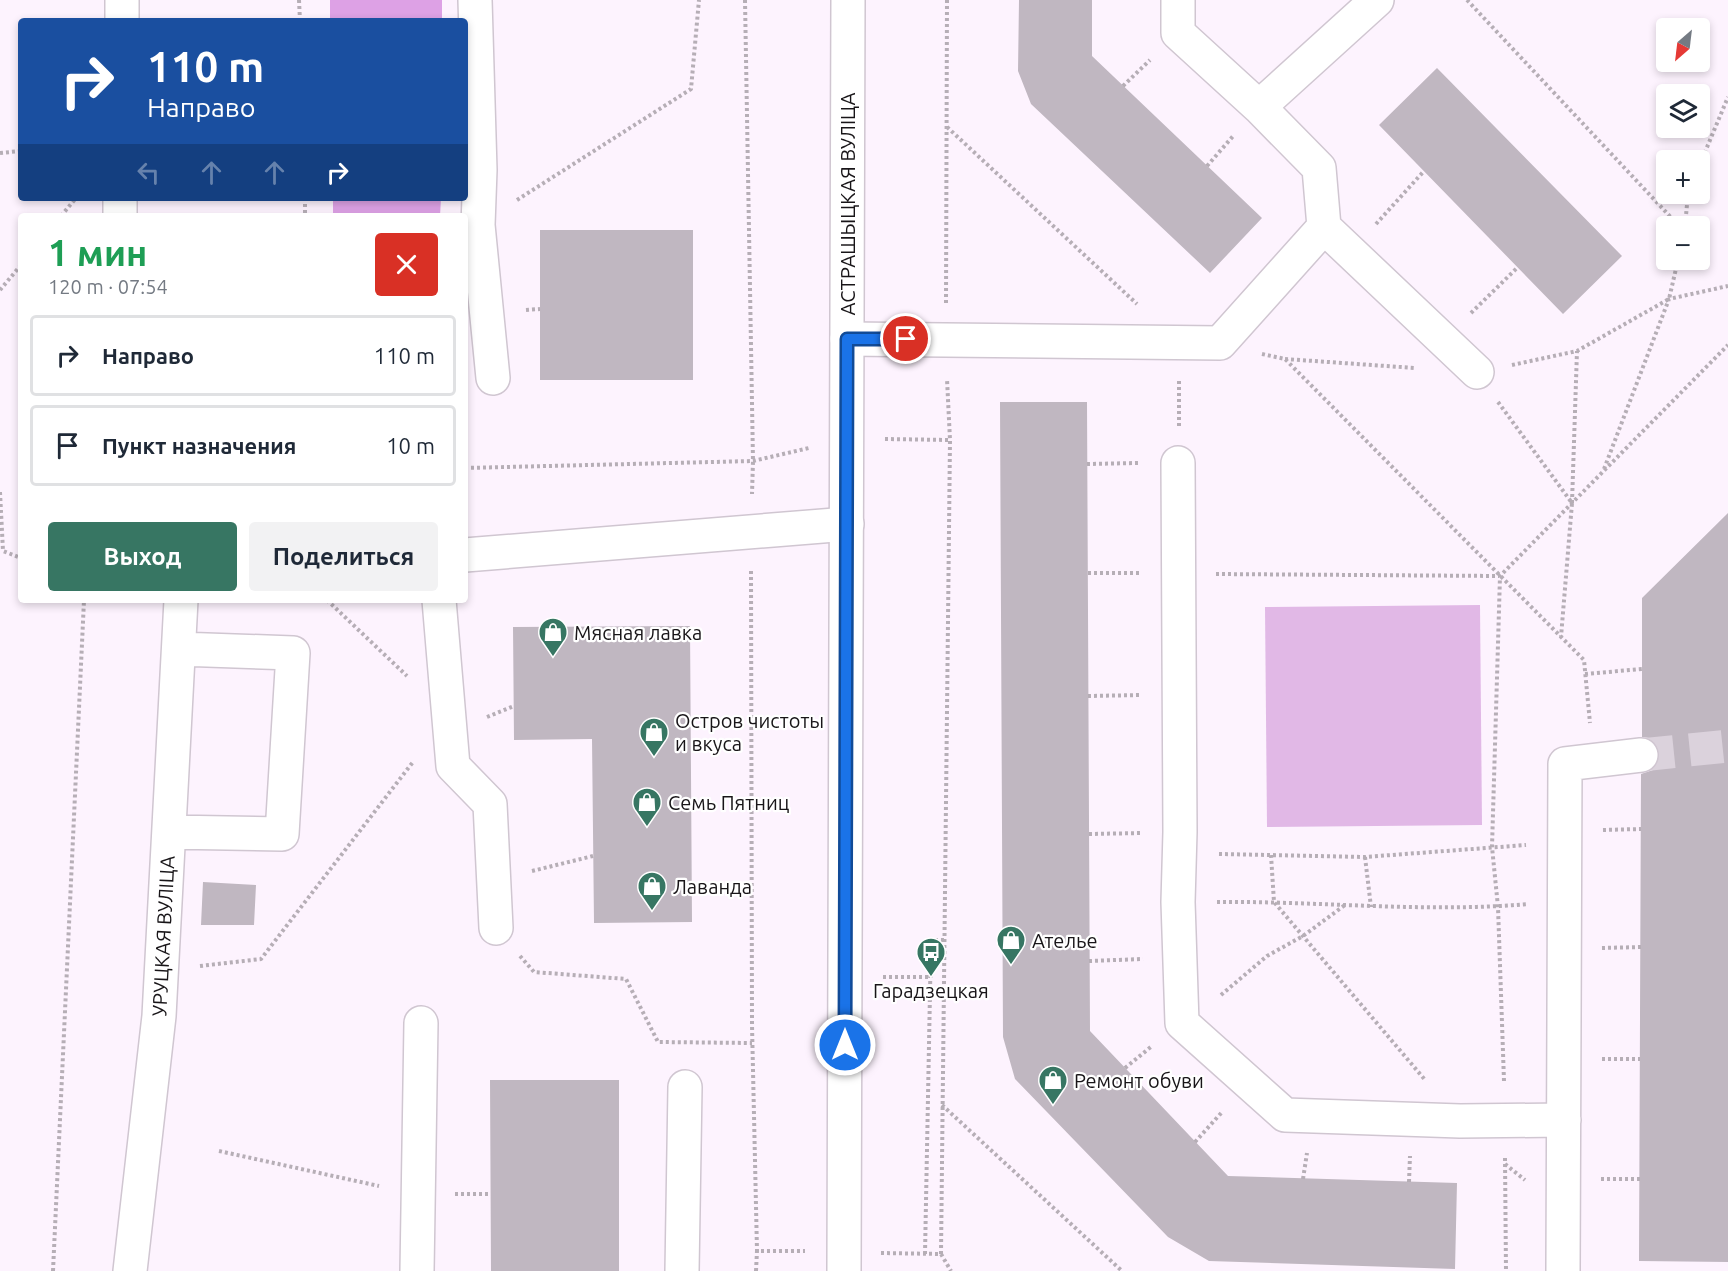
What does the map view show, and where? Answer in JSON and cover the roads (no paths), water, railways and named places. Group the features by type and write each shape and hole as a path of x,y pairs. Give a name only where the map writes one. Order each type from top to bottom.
{"main road":[{"path":"122,0 122,18"},
{"path":"475,0 480,170 478,225 493,378"},
{"name":"АСТРАШЫЦКАЯ ВУЛІЦА","path":"844,1271 848,0"},
{"path":"1178,0 1178,33 1259,108 1319,168 1324,227 1477,372"},
{"path":"1259,108 1377,0"},
{"path":"847,339 1220,344 1324,227"},
{"path":"1178,463 1178,902 1182,1023 1285,1115 1460,1121 1564,1120"},
{"path":"468,555 847,524"},
{"name":"УРУЦКАЯ ВУЛІЦА","path":"130,1271 158,1027 181,603"},
{"path":"440,603 453,766 490,804 496,928"},
{"path":"169,832 282,834 293,653 179,649"},
{"path":"1563,1271 1565,764 1641,755"},
{"path":"417,1271 421,1023"},
{"path":"682,1271 685,1087"}],"tunnel":[{"path":"1641,755 1728,746"}],"place":[{"name":"Мясная лавка","path":"553,658"},
{"name":"Остров чистоты и вкуса","path":"654,758"},
{"name":"Семь Пятниц","path":"647,828"},
{"name":"Лаванда","path":"652,912"},
{"name":"Ателье","path":"1011,966"},
{"name":"Гарадзецкая","path":"931,978"},
{"name":"Ремонт обуви","path":"1053,1106"}]}
